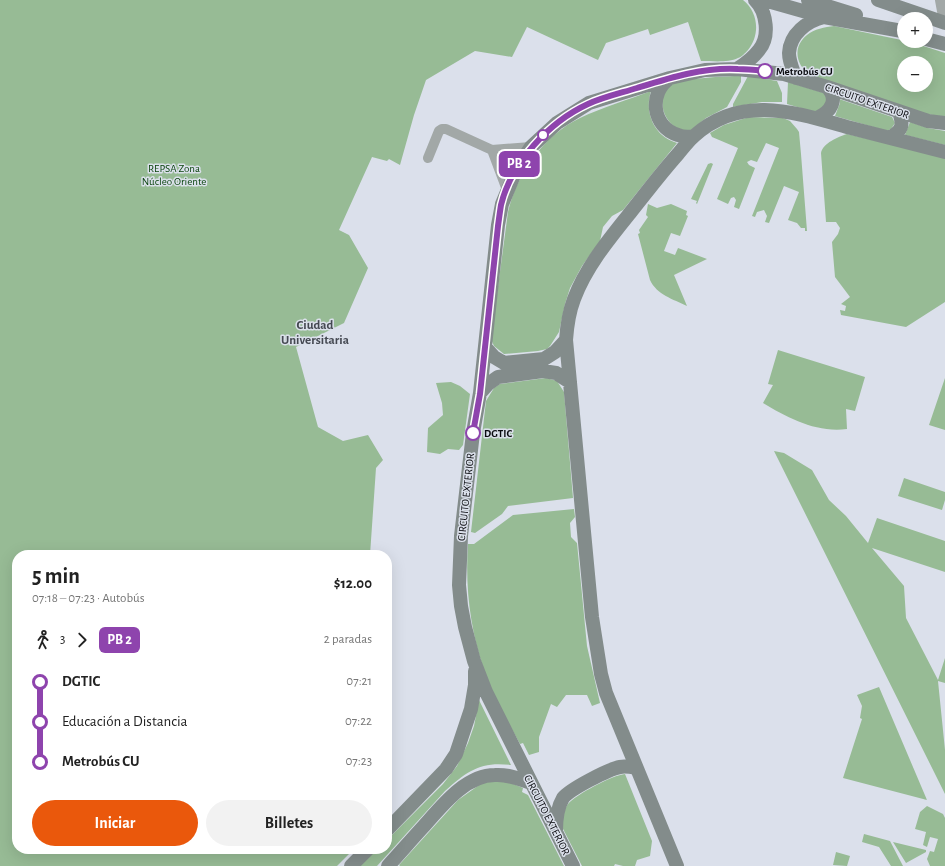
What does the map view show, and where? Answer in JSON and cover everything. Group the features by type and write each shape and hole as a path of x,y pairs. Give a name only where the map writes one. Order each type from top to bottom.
{"street":[{"path":"737,68 747,62 759,50 765,37 766,30 764,16 755,0"},
{"path":"764,0 824,17 897,31"},
{"path":"808,0 897,30"},
{"path":"878,0 945,23"},
{"path":"940,0 942,11 945,16"},
{"path":"796,78 789,52 792,42 796,34 805,25 813,20 824,17"},
{"path":"933,40 945,44"},
{"name":"CIRCUITO EXTERIOR","path":"573,866 486,692 474,661 465,626 459,585 461,536 473,433 480,394 498,226 506,190 517,168 531,147 557,123 589,104 670,78 705,70 737,68 784,74 827,87 928,122 945,123"},
{"path":"670,78 661,85 656,96 655,108 657,114 662,125 673,133 684,136 694,136"},
{"path":"817,118 828,112 832,105 832,93 827,87"},
{"path":"677,866 606,693 601,674 592,617 566,340 568,322 574,300 582,282 605,245 694,136 730,114 745,110 785,111 945,152"},
{"path":"890,138 899,132 902,122 899,112"},
{"path":"428,158 439,131 442,129 446,129 492,150 531,147"},
{"path":"492,150 506,190"},
{"path":"485,347 494,358 504,363 544,359 555,352 566,340"},
{"path":"480,394 488,384 498,377 543,370 556,373 570,382"},
{"path":"392,825 446,769 456,754 471,709 475,685 474,661"},
{"path":"556,831 557,814 560,805 564,797 570,792 608,771 620,767 636,768"},
{"path":"388,866 450,797 467,784 484,776 495,774 511,776 531,783"},
{"path":"351,866 363,854"}],"green space":[{"name":"REPSA Zona Núcleo Oriente","path":"0,0 743,0 752,11 755,18 755,38 748,50 742,56 730,61 701,61 688,22 650,35 648,29 606,43 598,60 527,27 512,57 475,51 426,80 414,115 400,165 389,159 387,161 372,157 339,230 349,235 368,268 344,323 296,347 318,427 343,441 368,435 383,460 376,468 370,550 12,550 12,854 349,854 337,866 0,866"},
{"path":"834,26 897,39 897,48 930,48 945,53 945,117 927,114 810,75 805,71 799,61 799,45 807,35 820,29"},
{"path":"741,76 741,82 727,107 706,118 690,131 678,129 668,120 662,102 666,90 671,85 694,79"},
{"path":"748,76 777,81 782,93 782,102 762,102 733,107 733,104"},
{"path":"788,82 824,93 826,95 826,107 814,112 787,104"},
{"path":"651,91 649,107 653,123 662,135 677,143 623,210 612,216 603,227 600,241 582,266 570,288 559,332 550,346 547,349 538,351 504,354 494,346 491,339 508,212 512,197 525,170 544,145 567,125 598,110"},
{"path":"839,99 892,117 895,123 891,129 887,131 835,116 840,103"},
{"path":"749,117 783,118 790,121 799,132 807,231 805,231 805,228 801,228 797,223 788,220 799,192 784,186 769,223 765,222 767,216 764,210 757,212 755,217 752,216 779,148 766,143 757,162 751,160 747,162 755,168 739,209 734,207 736,200 734,197 731,198 728,204 717,199 738,148 712,137 710,133 724,125"},
{"path":"910,122 928,128 945,131 945,145 905,135"},
{"path":"847,134 945,157 945,302 906,327 841,315 840,310 845,311 846,306 841,304 850,297 835,277 832,242 838,234 840,228 836,222 826,222 821,153 822,149 828,143"},
{"path":"708,164 713,164 697,204 697,201 691,199"},
{"path":"648,204 657,208 671,204 687,211 686,215 688,216 680,236 671,233 664,251 675,255 678,248 707,259 674,275 687,306 661,293 650,280 638,234 640,233 639,230 648,217 646,215"},
{"path":"778,350 865,377 855,411 846,409 847,429 824,429 803,423 782,414 763,403 773,385 768,384"},
{"path":"546,378 557,381 564,392 573,498 508,506 502,514 475,533 471,532 486,401 494,388 500,384"},
{"path":"945,378 945,430 929,425"},
{"path":"451,382 460,386 470,394 463,445 459,450 448,449 440,454 427,452 428,428 443,415 442,403 436,383"},
{"path":"774,451 784,453 812,470 829,500 846,516 868,543 877,518 945,541 945,572 872,548 904,586 906,618 938,680 945,658 945,683 938,681 945,750 945,794"},
{"path":"904,478 945,492 945,500 942,510 898,496"},
{"path":"574,509 575,517 570,523 571,537 577,543 587,646 600,703 592,706 587,695 566,695 557,707 551,704 539,737 539,752 529,755 523,743 520,744 500,708 479,655 472,623 468,592 468,544 474,544 513,515"},
{"path":"879,687 927,800 843,778 862,719 860,718 862,706 857,695"},
{"path":"479,700 511,765 500,764 483,766 460,778 445,791 392,849 392,835 443,784 457,766 474,726"},
{"path":"625,774 652,841 650,856 637,860 635,866 615,864 614,866 582,866 561,825 567,806 572,800 595,786 619,775"},
{"path":"498,780 523,788 522,792 528,795 564,866 399,865 458,800 482,783"},
{"path":"927,806 943,814 945,818 945,866 930,866 927,859 930,851 934,852 938,839 930,837 927,847 923,845 926,832 915,829 920,812"},
{"path":"864,834 890,841 903,866 891,866 879,847 862,842"},
{"path":"893,842 926,850 926,852 906,863"},
{"path":"836,852 850,856 847,866 833,865"},
{"path":"372,854 388,854 377,866 360,866"}],"bus line":[{"path":"473,433 480,394 498,226 502,204 506,190 517,168 531,147 557,123 576,110 616,95 670,78 705,70 737,68 765,71"}],"place":[{"name":"Metrobús CU","path":"765,71"},
{"name":"DGTIC","path":"473,433"}],"district":[{"name":"Ciudad Universitaria","path":"315,332"}]}
